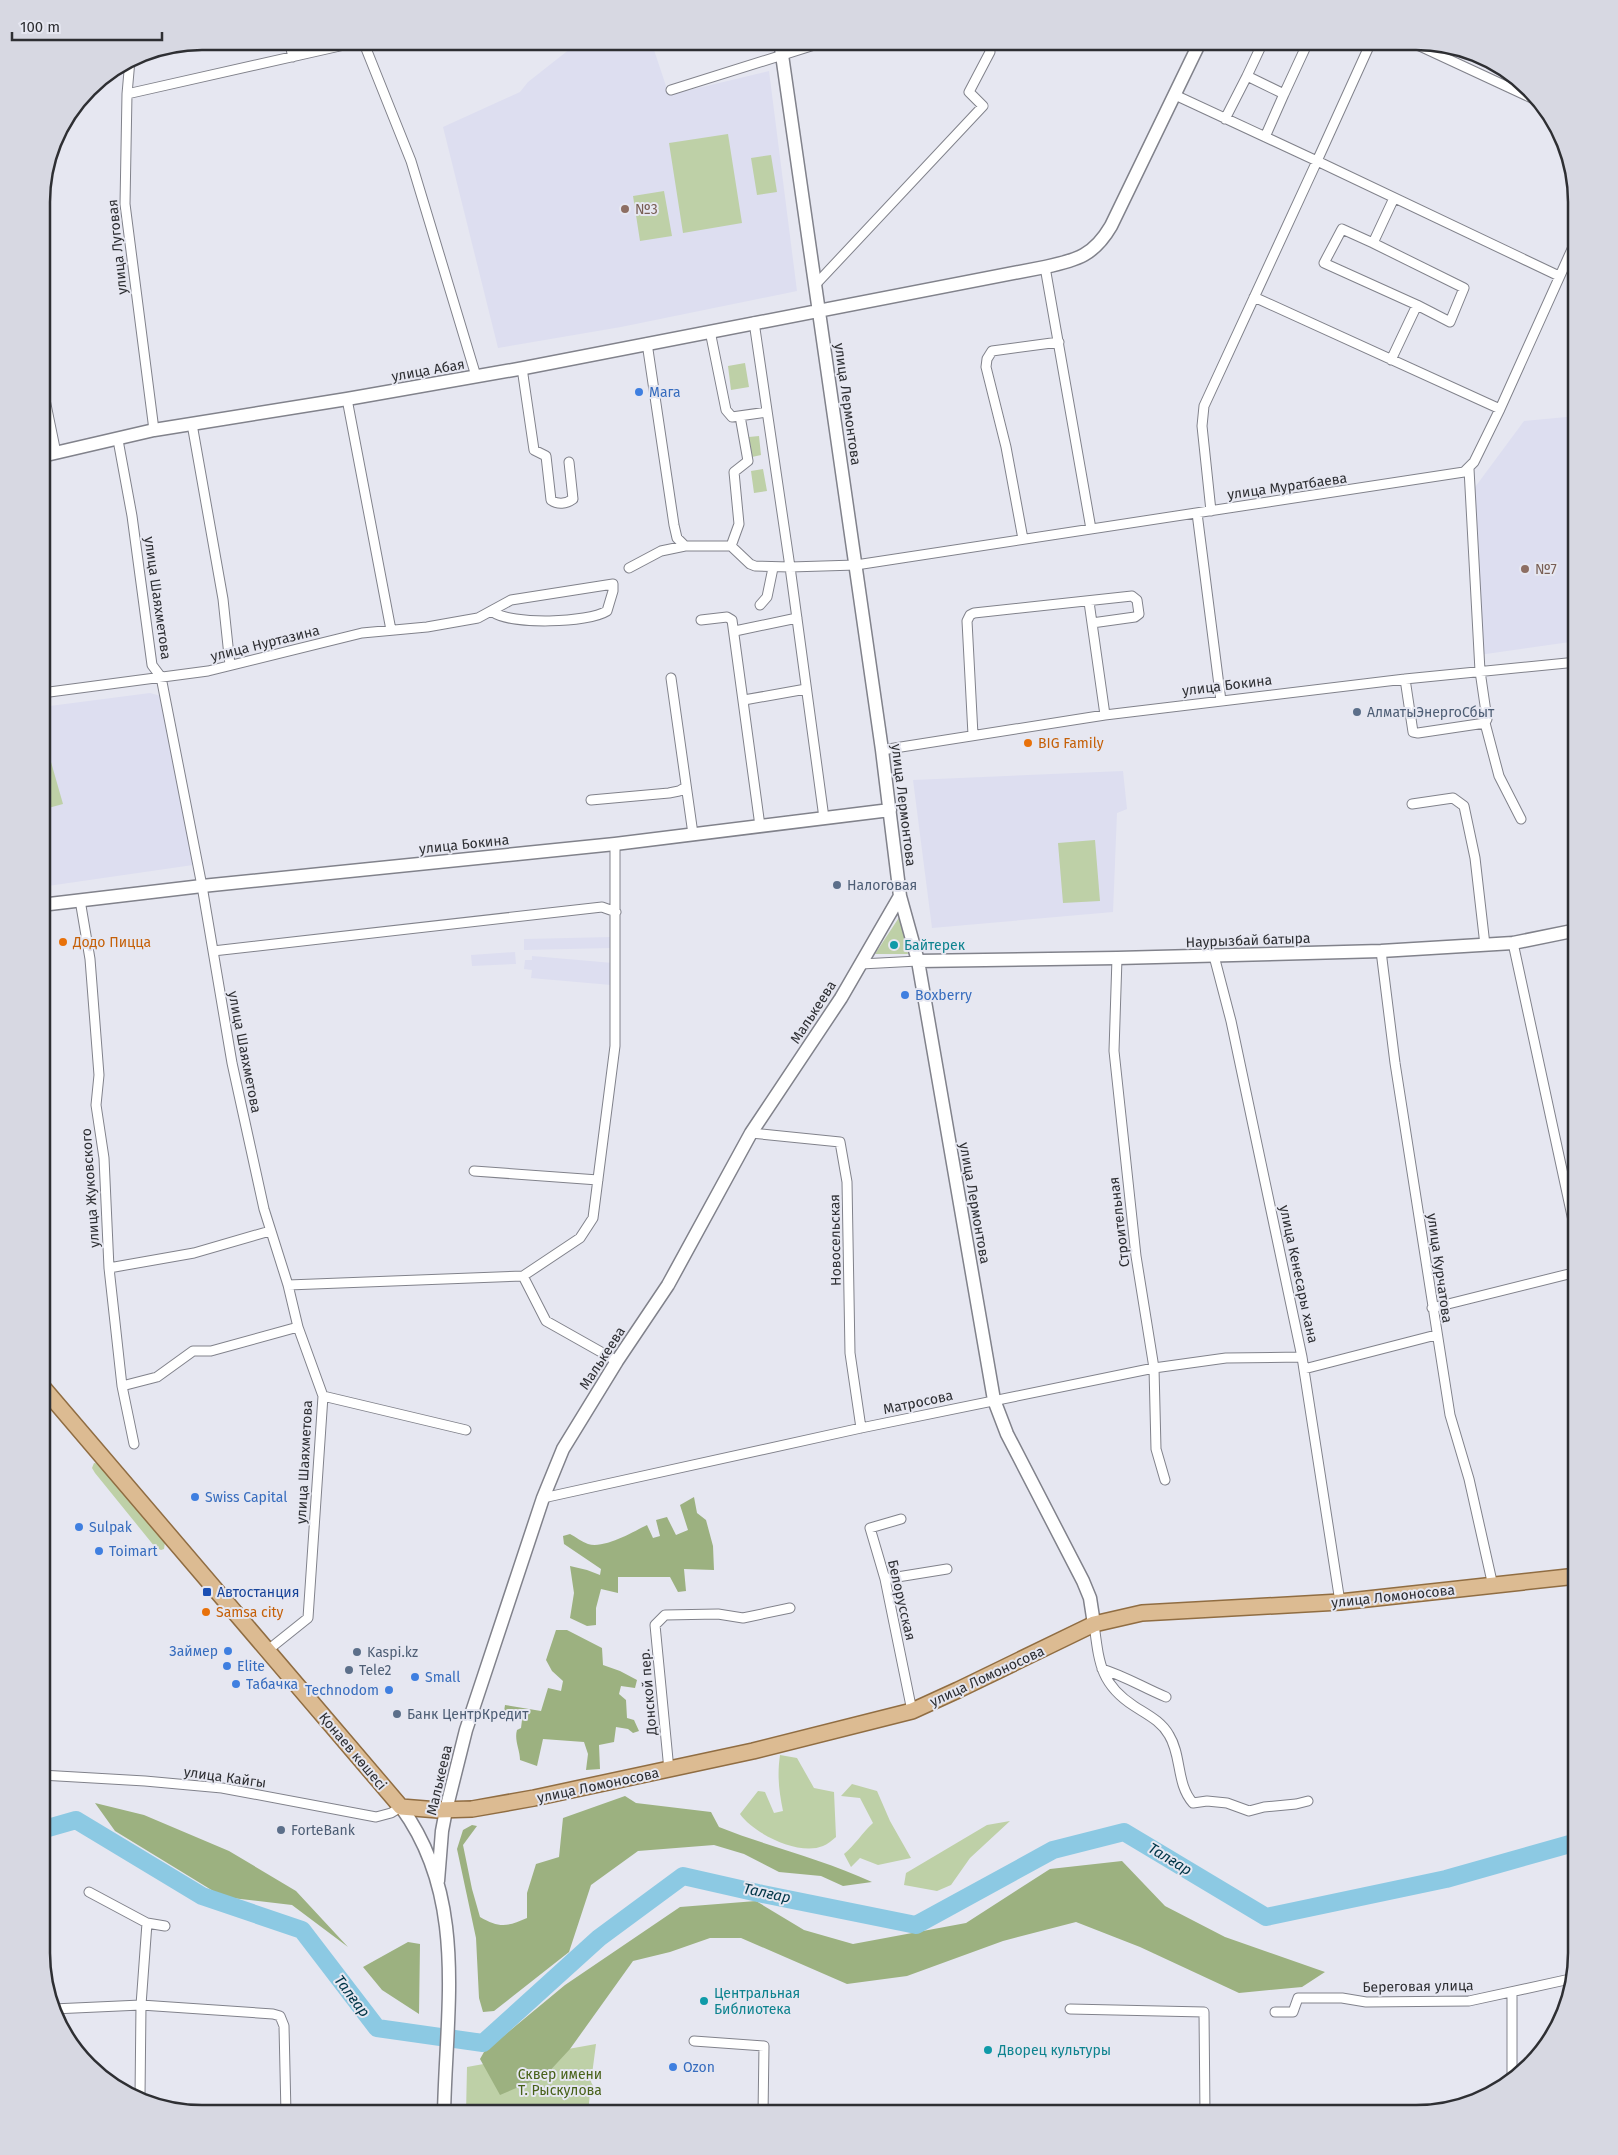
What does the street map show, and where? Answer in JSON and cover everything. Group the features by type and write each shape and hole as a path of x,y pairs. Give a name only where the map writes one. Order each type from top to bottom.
{"main road":[{"name":"улица Лермонтова","path":"782,50 817,284 882,750 900,896 918,961 994,1400 1006,1434 1083,1581 1090,1598 1094,1624"},
{"name":"улица Абая","path":"50,454 118,440 154,430 522,368 754,322 1045,268 1079,258 1092,251 1102,241 1196,50"},
{"name":"улица Бокина","path":"50,904 202,886 615,844 890,810"},
{"name":"Малькеева","path":"438,1881 446,1810 466,1730 543,1498 563,1449 668,1284 751,1133 840,998 900,896"},
{"name":"Наурызбай батыра","path":"918,961 1214,956 1381,950 1513,943 1568,932"},
{"name":"Қонаев көшесі","path":"50,1396 400,1807 423,1841 438,1881 447,1927 448,1996 444,2105"},
{"name":"улица Ломоносова","path":"400,1807 446,1810 472,1808 534,1798 753,1751 912,1711 1094,1624 1142,1613 1340,1602 1568,1577"}],"street":[{"path":"291,50 293,57"},
{"path":"127,94 323,50"},
{"path":"366,50 410,161 476,376"},
{"path":"672,90 799,50"},
{"path":"817,284 983,106 970,92 989,50"},
{"path":"1225,119 1259,50"},
{"path":"1264,137 1304,50"},
{"path":"1212,511 1202,426 1203,411 1367,50"},
{"path":"1429,50 1525,95"},
{"name":"улица Луговая","path":"129,69 125,204 154,430"},
{"path":"1247,76 1284,94"},
{"path":"1175,95 1559,276"},
{"path":"1373,243 1394,198"},
{"path":"1342,229 1464,288 1450,322 1417,305 1324,263 1342,229"},
{"path":"1521,819 1499,776 1485,723 1487,719 1480,671 1469,469 1500,409 1568,257"},
{"path":"1045,268 1090,529"},
{"path":"1254,297 1500,409"},
{"path":"1391,360 1417,305"},
{"path":"754,322 824,818"},
{"path":"710,331 726,410 732,417 768,412"},
{"path":"1023,539 1006,447 986,367 987,359 992,351 1059,342"},
{"path":"647,343 674,525 677,538 685,546"},
{"path":"522,368 534,450 546,456 551,500 555,503 562,504 573,498 569,462"},
{"path":"347,399 391,630"},
{"path":"629,568 662,551 685,546 731,546 739,524 734,472 748,462 740,416"},
{"path":"50,424 56,453"},
{"path":"192,424 222,599 230,665"},
{"name":"улица Шаяхметова","path":"118,440 132,516 152,665 161,677 202,886 232,1063 270,1231 288,1285 298,1327 323,1396 308,1618 268,1650"},
{"name":"улица Муратбаева","path":"731,546 750,564 773,568 856,565 1451,476 1469,469"},
{"path":"1197,513 1222,701"},
{"path":"760,605 767,597 773,568"},
{"name":"улица Нуртазина","path":"50,692 208,671 362,633 436,626 478,618 493,612 511,600 613,584 613,592 607,611 595,616 571,620 521,619 500,616 493,612"},
{"path":"973,735 967,620 970,615 974,613 1132,596 1137,600 1139,614 1135,617 1092,623"},
{"path":"1089,602 1105,715"},
{"path":"701,620 730,617 732,620 760,826"},
{"path":"734,631 797,618"},
{"name":"улица Бокина","path":"882,750 1105,715 1405,679 1568,663"},
{"path":"671,678 693,834"},
{"path":"1405,679 1413,732 1418,733 1485,723"},
{"path":"744,700 806,689"},
{"path":"592,800 669,793 686,787"},
{"path":"1412,804 1453,798 1464,806 1475,858 1485,944"},
{"path":"288,1285 523,1276 580,1238 593,1218 615,1046 615,844"},
{"name":"улица Жуковского","path":"80,900 90,960 99,1075 96,1104 104,1158 109,1268 122,1386 134,1444"},
{"path":"213,951 602,907 616,912"},
{"path":"1513,943 1568,1197"},
{"name":"улица Курчатова","path":"1381,950 1395,1063 1450,1415 1469,1479 1493,1586"},
{"name":"улица Кенесары хана","path":"1214,956 1231,1020 1302,1357 1340,1602"},
{"name":"Строительная","path":"1117,958 1114,1051 1136,1256 1154,1368 1156,1449 1165,1480"},
{"path":"861,964 918,961"},
{"name":"Новосельская","path":"751,1133 840,1142 847,1182 850,1352 861,1428"},
{"path":"474,1171 598,1180"},
{"path":"109,1268 194,1253 270,1231"},
{"path":"1432,1308 1568,1274"},
{"path":"523,1276 546,1321 617,1362"},
{"path":"122,1386 157,1378 193,1351 211,1351 298,1327"},
{"path":"1304,1369 1436,1335"},
{"name":"Матросова","path":"543,1498 861,1428 1154,1368 1226,1358 1302,1357"},
{"path":"323,1396 466,1430"},
{"name":"Белорусская","path":"901,1519 870,1528 884,1580 912,1711"},
{"path":"884,1580 947,1569"},
{"name":"Донской пер.","path":"669,1770 655,1625 665,1615 718,1614 743,1618 790,1608"},
{"path":"1094,1624 1102,1669 1113,1690 1157,1720 1170,1736 1186,1795 1193,1803 1208,1801 1227,1803 1249,1811 1308,1801"},
{"path":"1102,1669 1125,1675 1141,1686 1166,1697"},
{"name":"улица Кайгы","path":"50,1776 222,1788 376,1817 391,1814 400,1807"},
{"path":"89,1892 147,1923 164,1926"},
{"path":"140,2091 141,2005 147,1923"},
{"name":"Береговая улица","path":"1275,2012 1293,2012 1298,1998 1342,1998 1366,2002 1469,2001 1566,1980"},
{"path":"1512,1992 1512,2071"},
{"path":"61,2009 141,2005 280,2016 284,2026 286,2105"},
{"path":"1070,2009 1204,2012 1205,2105"},
{"path":"694,2041 764,2046 763,2105"}],"shaded area":[{"name":"№3","path":"569,50 654,50 669,95 769,71 797,291 621,327 498,348 443,127 520,92 528,82"},
{"name":"№7","path":"1568,417 1568,642 1479,655 1467,498 1524,421"},
{"path":"150,693 161,696 193,865 50,886 50,706"},
{"path":"1123,771 1127,809 1117,813 1113,912 932,928 913,780"},
{"path":"612,937 612,948 524,950 524,939"},
{"path":"515,952 516,964 472,966 471,955"},
{"path":"532,956 613,963 611,985 531,978 532,970 524,969 525,960 532,960"}],"green space":[{"path":"728,134 742,223 683,233 669,143"},
{"path":"771,155 777,192 757,195 751,158"},
{"path":"664,191 672,236 640,241 633,196"},
{"path":"745,363 749,387 731,390 728,366"},
{"path":"759,436 761,455 752,457 749,437"},
{"path":"763,469 767,491 754,493 751,471"},
{"path":"50,758 63,804 50,808"},
{"path":"1095,840 1100,901 1063,903 1058,843"},
{"path":"900,916 908,954 875,954"},
{"path":"94,1463 100,1464 165,1542 164,1549 161,1550 155,1547 95,1473 92,1468"},
{"path":"694,1497 697,1513 706,1520 713,1546 714,1570 684,1569 686,1591 678,1592 670,1577 618,1577 618,1593 601,1589 596,1608 596,1625 587,1626 570,1618 574,1593 570,1566 600,1575 601,1569 564,1544 563,1536 570,1534 588,1544 595,1545 618,1539 647,1525 653,1538 660,1536 656,1520 667,1517 676,1535 688,1530 680,1505"},
{"path":"556,1630 567,1630 602,1648 603,1665 637,1680 635,1688 621,1686 619,1694 626,1700 627,1718 634,1720 639,1731 633,1733 628,1729 616,1727 614,1742 599,1745 600,1769 586,1770 588,1754 584,1742 543,1739 537,1766 520,1760 516,1734 517,1730 521,1728 522,1720 503,1718 505,1705 541,1711 548,1688 561,1691 563,1681 552,1671 546,1660"},
{"path":"780,1755 797,1758 814,1788 834,1792 836,1837 825,1845 813,1848 790,1846 766,1836 747,1822 740,1814 758,1791 765,1792 774,1813 783,1811 779,1783"},
{"path":"852,1784 877,1791 890,1821 911,1858 878,1865 860,1858 851,1867 844,1854 873,1823 860,1798 841,1796"},
{"path":"625,1796 636,1803 711,1812 719,1827 872,1882 843,1886 821,1876 779,1872 744,1854 714,1845 638,1851 591,1885 569,1952 494,2011 483,2012 479,1998 476,1938 457,1849 463,1830 472,1825 477,1826 463,1845 480,1917 498,1925 508,1925 527,1918 527,1893 536,1864 559,1857 563,1818"},
{"path":"95,1803 144,1815 229,1851 296,1891 348,1947 292,1905 223,1897 115,1831"},
{"path":"1010,1821 970,1858 951,1885 937,1891 904,1885 906,1873 987,1825"},
{"path":"1122,1861 1165,1906 1225,1937 1325,1972 1302,1987 1239,1993 1140,1947 1076,1922 1003,1941 907,1976 847,1984 741,1938 710,1938 670,1952 633,1961 570,2049 545,2076 500,2095 480,2059 484,2052 565,1985 680,1907 756,1901 804,1930 853,1944 966,1923 1050,1869"},
{"path":"408,1942 420,1944 419,2014 382,1990 363,1967"},
{"name":"Сквер имени Т. Рыскулова","path":"596,2044 591,2082 595,2089 590,2092 589,2105 466,2105 467,2067"}],"waterway":[{"name":"Талғар","path":"50,1827 76,1820 202,1896 302,1930 377,2028 483,2043 599,1938 683,1876 916,1925 1053,1850 1124,1832 1266,1917 1446,1879 1568,1845"}],"place":[{"name":"№3","path":"625,209"},
{"name":"Мага","path":"639,392"},
{"name":"№7","path":"1525,569"},
{"name":"АлматыЭнергоСбыт","path":"1357,712"},
{"name":"BIG Family","path":"1028,743"},
{"name":"Налоговая","path":"837,885"},
{"name":"Додо Пицца","path":"63,942"},
{"name":"Байтерек","path":"894,945"},
{"name":"Boxberry","path":"905,995"},
{"name":"Swiss Capital","path":"195,1497"},
{"name":"Sulpak","path":"79,1527"},
{"name":"Toimart","path":"99,1551"},
{"name":"Автостанция","path":"207,1592"},
{"name":"Samsa city","path":"206,1612"},
{"name":"Займер","path":"228,1651"},
{"name":"Kaspi.kz","path":"357,1652"},
{"name":"Elite","path":"227,1666"},
{"name":"Tele2","path":"349,1670"},
{"name":"Small","path":"415,1677"},
{"name":"Табачка","path":"236,1684"},
{"name":"Technodom","path":"389,1690"},
{"name":"Банк ЦентрКредит","path":"397,1714"},
{"name":"ForteBank","path":"281,1830"},
{"name":"Центральная Библиотека","path":"704,2001"},
{"name":"Дворец культуры","path":"988,2050"},
{"name":"Ozon","path":"673,2067"}]}
